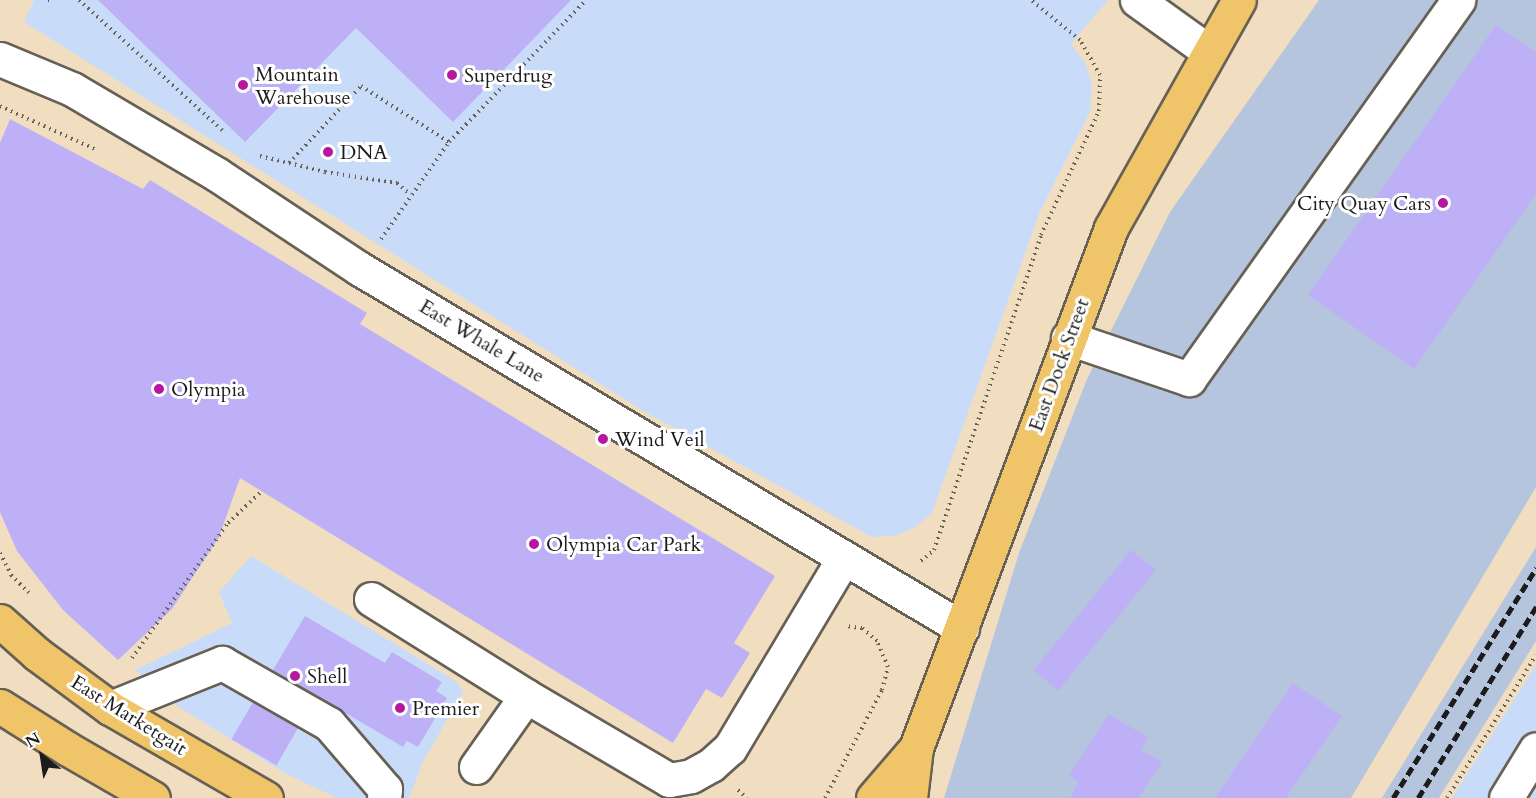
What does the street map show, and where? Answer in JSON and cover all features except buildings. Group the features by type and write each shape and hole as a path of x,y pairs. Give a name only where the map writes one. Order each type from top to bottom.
{"main road":[{"name":"East Dock Street","path":"910,798 916,748 1111,228 1208,51 1239,0"},
{"name":"East Marketgait","path":"0,621 37,654 110,708 266,798"},
{"path":"0,706 68,749 153,798"},
{"name":"East Dock Street","path":"873,798 916,748"}],"street":[{"path":"1137,0 1208,51"},
{"path":"1068,338 1189,379 1458,0"},
{"name":"East Whale Lane","path":"0,59 72,89 218,176 360,269 962,628"},
{"path":"371,599 526,696 669,780 691,776 711,765 730,748 843,559"},
{"path":"110,708 222,663 328,724 384,789 384,798"},
{"path":"477,767 526,696"},
{"path":"1506,798 1536,749"}],"path":[{"path":"48,0 53,0"},
{"path":"80,0 228,136"},
{"path":"360,269 449,142 586,0"},
{"path":"910,562 919,563 934,550 1041,235 1099,111 1100,75 1080,40 1031,0"},
{"path":"289,163 362,86 449,142"},
{"path":"257,155 325,172 397,183 411,195"},
{"path":"124,663 132,658 228,523 262,491"},
{"path":"803,623 825,635 842,626 862,628 878,641 888,668 882,690 825,798"},
{"path":"1447,798 1536,655"}],"shaded area":[{"path":"34,0 1108,0 1071,44 1086,64 1092,86 1090,112 1039,214 932,513 914,528 895,536 872,537 645,412 24,22"},
{"path":"1319,0 1536,0 1536,487 1351,798 944,798 1019,553 1087,379 1170,212"},
{"path":"1536,547 1536,641 1439,798 1382,798"},
{"name":"Shell","path":"251,556 457,682 463,692 423,762 409,798 337,798 286,774 179,707 135,670 232,623 219,592"},
{"path":"1536,665 1536,798 1452,798"}],"railway":[{"path":"1393,798 1536,568"},
{"path":"1418,798 1536,607"}],"place":[{"name":"Superdrug","path":"452,75"},
{"name":"Mountain Warehouse","path":"243,85"},
{"name":"DNA","path":"328,152"},
{"name":"City Quay Cars","path":"1443,203"},
{"name":"Olympia","path":"159,389"},
{"name":"Wind Veil","path":"603,439"},
{"name":"Olympia Car Park","path":"534,544"},
{"name":"Shell","path":"295,676"},
{"name":"Premier","path":"400,708"}]}
